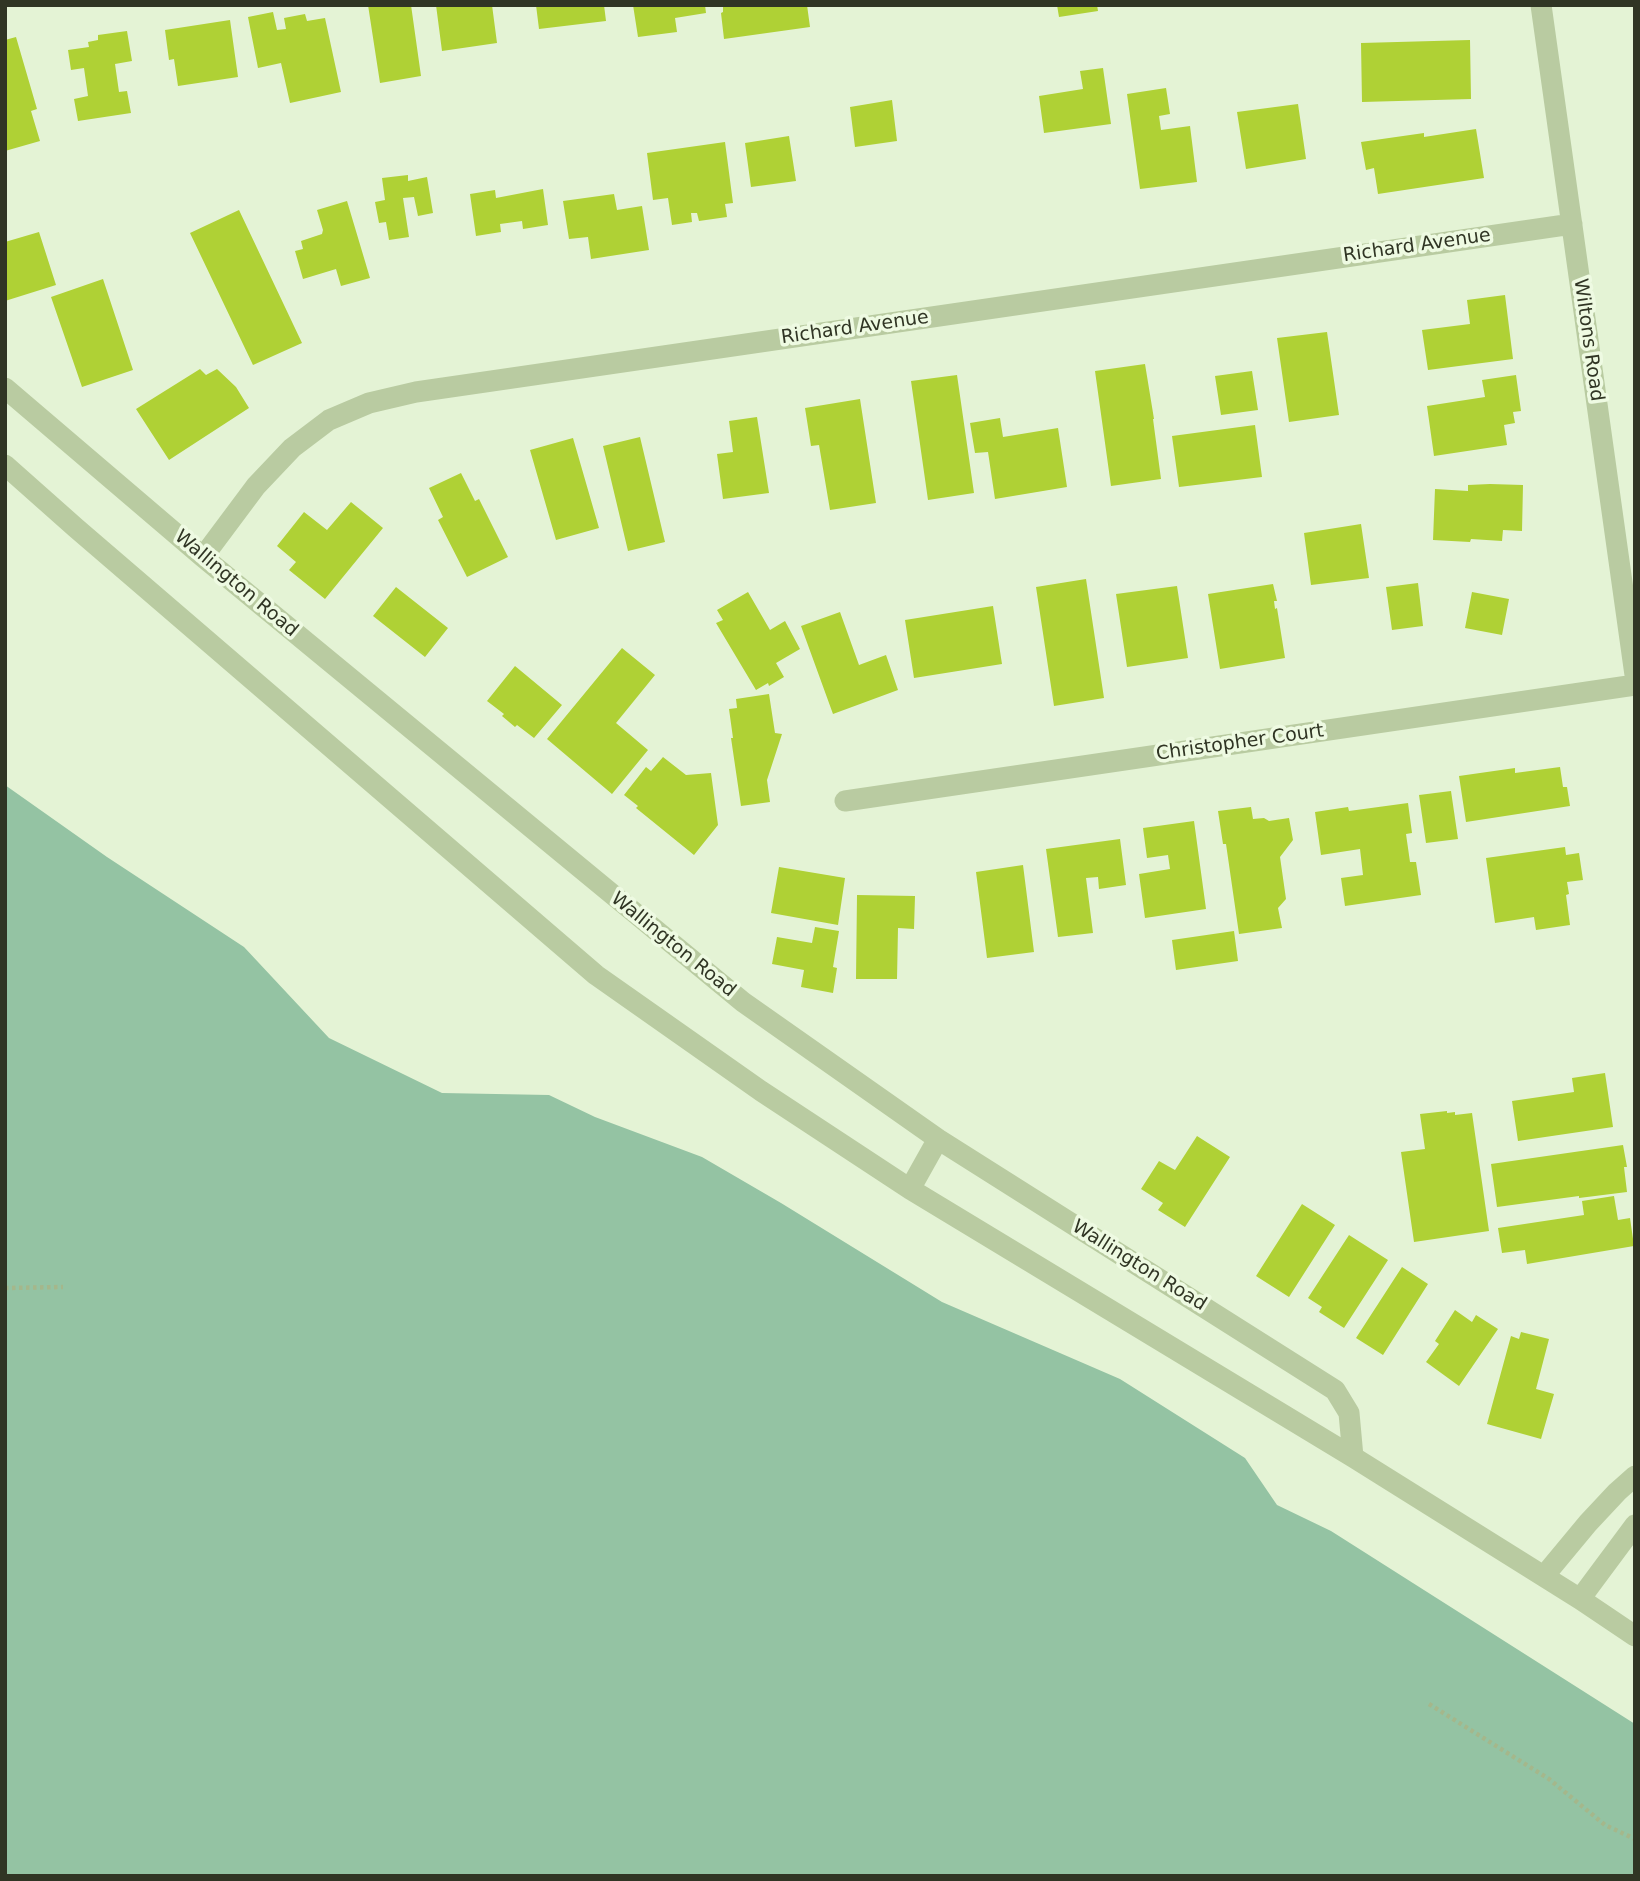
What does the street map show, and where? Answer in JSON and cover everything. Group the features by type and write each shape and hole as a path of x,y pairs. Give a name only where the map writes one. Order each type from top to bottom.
{"street":[{"name":"Wiltons Road","path":"1541,5 1635,675"},
{"name":"Richard Avenue","path":"203,558 256,486 292,448 329,420 369,403 405,394 1572,224"},
{"name":"Wallington Road","path":"5,388 203,558 743,1002 938,1139 1335,1390 1349,1413 1353,1457"},
{"path":"5,465 596,975 761,1091 910,1189 1353,1457 1635,1636"},
{"name":"Christopher Court","path":"845,802 1635,685"},
{"path":"910,1189 938,1139"},
{"path":"1544,1576 1596,1515 1635,1476"},
{"path":"1580,1599 1635,1525"}],"path":[{"path":"5,1288 63,1287"},
{"path":"1429,1704 1549,1779 1605,1825 1635,1839"}],"green space":[{"path":"5,785 107,857 244,947 329,1038 442,1093 549,1095 595,1117 702,1157 942,1302 1120,1379 1245,1458 1277,1505 1331,1531 1635,1724 1635,1876 5,1876"}],"building":[{"path":"368,5 411,5 421,76 380,83"},
{"path":"436,5 492,5 497,43 442,51"},
{"path":"536,5 604,5 606,21 539,29"},
{"path":"633,5 705,5 706,13 675,18 677,32 638,37"},
{"path":"723,5 807,5 810,27 724,39 721,13"},
{"path":"1057,5 1097,5 1098,11 1059,17"},
{"path":"273,12 277,30 286,29 284,18 305,14 307,21 325,18 341,92 290,103 281,63 258,68 248,17"},
{"path":"230,20 238,77 178,86 174,59 169,60 165,30"},
{"path":"127,31 132,61 115,64 119,92 127,91 131,113 78,121 74,99 88,96 84,68 71,70 68,50 89,47 88,42 98,40 98,35"},
{"path":"16,37 37,109 31,111 40,141 5,151 5,40"},
{"path":"1470,40 1471,99 1362,102 1361,43"},
{"path":"1103,68 1111,124 1044,133 1039,96 1083,89 1080,71"},
{"path":"1166,88 1170,114 1159,116 1161,130 1190,126 1197,182 1140,189 1127,94"},
{"path":"892,100 897,141 855,147 850,107"},
{"path":"1298,104 1306,159 1246,169 1237,112"},
{"path":"1476,129 1484,178 1378,194 1374,168 1366,170 1361,142 1424,133 1424,137"},
{"path":"789,136 796,181 751,187 745,143"},
{"path":"725,142 733,203 725,204 727,217 699,221 697,213 691,213 692,222 672,225 668,198 653,200 647,153"},
{"path":"408,175 408,181 427,177 433,213 418,216 414,197 403,198 409,237 389,240 386,222 379,223 375,202 385,200 382,178"},
{"path":"543,189 548,225 523,229 522,221 500,224 501,232 476,236 470,194 495,190 496,198"},
{"path":"614,194 617,210 642,206 649,250 591,259 588,237 569,239 563,201"},
{"path":"347,201 370,278 341,286 336,269 303,279 295,251 303,249 301,241 322,234 317,210"},
{"path":"239,210 302,343 253,365 190,233"},
{"path":"39,232 56,285 5,301 5,242"},
{"path":"103,279 133,370 82,387 51,297"},
{"path":"1505,295 1513,359 1428,370 1422,330 1470,324 1467,300"},
{"path":"1327,332 1339,415 1289,422 1277,338"},
{"path":"1145,364 1161,479 1111,486 1095,371"},
{"path":"200,369 206,375 217,369 236,387 249,408 169,460 136,409"},
{"path":"1252,371 1258,410 1221,415 1215,376"},
{"path":"957,375 974,493 928,500 911,381"},
{"path":"1516,375 1521,411 1513,412 1515,423 1504,425 1507,445 1434,456 1427,406 1485,397 1482,380"},
{"path":"860,399 876,503 830,510 819,445 811,446 805,408"},
{"path":"757,417 769,493 723,499 717,454 733,452 729,421"},
{"path":"1000,418 1003,437 1058,428 1067,487 995,499 988,452 975,453 970,423"},
{"path":"1255,425 1262,477 1179,487 1172,436"},
{"path":"640,437 665,542 628,551 603,446"},
{"path":"573,438 599,528 556,540 530,450"},
{"path":"461,473 475,501 479,499 508,557 467,577 438,520 443,517 429,488"},
{"path":"1468,485 1523,485 1522,531 1503,530 1502,541 1433,540 1435,489 1468,491"},
{"path":"351,502 383,528 325,599 289,570 296,562 277,546 304,512 327,530"},
{"path":"1361,524 1369,578 1311,585 1304,533"},
{"path":"1086,579 1104,698 1054,706 1036,587"},
{"path":"1418,583 1423,626 1392,630 1386,587"},
{"path":"1273,584 1285,658 1220,669 1208,594"},
{"path":"1177,586 1188,658 1127,667 1116,594"},
{"path":"396,587 448,628 425,657 373,616"},
{"path":"748,592 770,630 785,621 800,649 776,663 784,677 756,690 716,623 723,620 717,610"},
{"path":"1472,592 1509,599 1502,635 1465,628"},
{"path":"993,606 1002,664 914,678 905,620"},
{"path":"840,612 859,665 886,655 898,690 833,714 801,626"},
{"path":"622,648 655,675 616,723 648,750 612,794 547,739"},
{"path":"515,666 562,705 534,738 517,725 515,727 487,701"},
{"path":"769,694 775,733 782,734 767,780 770,802 741,806 729,709 737,708 736,699"},
{"path":"663,757 686,775 711,773 718,825 694,855 624,795 646,767 651,771"},
{"path":"1560,767 1570,806 1466,822 1459,776 1515,768 1515,773"},
{"path":"1451,791 1458,839 1426,843 1419,795"},
{"path":"1408,803 1412,833 1406,834 1410,862 1416,862 1421,895 1345,906 1341,878 1363,875 1360,849 1321,855 1315,812 1348,807 1349,811"},
{"path":"1251,807 1253,819 1264,818 1269,821 1289,818 1293,840 1280,857 1286,899 1278,908 1282,928 1239,934 1226,844 1223,844 1218,811"},
{"path":"1194,821 1206,909 1145,918 1139,874 1170,869 1168,855 1147,858 1143,828"},
{"path":"1120,839 1126,885 1099,889 1098,877 1086,878 1093,933 1058,937 1046,849"},
{"path":"1565,847 1566,855 1579,853 1583,880 1567,882 1570,925 1536,930 1534,917 1495,923 1486,858"},
{"path":"1023,865 1034,952 987,958 976,872"},
{"path":"779,867 845,878 838,925 771,913"},
{"path":"857,895 915,896 914,929 898,928 897,979 856,979"},
{"path":"815,927 839,931 833,967 837,968 833,993 801,987 804,970 772,964 777,937 812,943"},
{"path":"1234,931 1238,961 1176,970 1172,940"},
{"path":"1605,1073 1613,1127 1518,1141 1512,1101 1574,1092 1572,1078"},
{"path":"1455,1112 1455,1115 1472,1113 1489,1231 1414,1242 1401,1152 1425,1149 1420,1114"},
{"path":"1197,1136 1230,1157 1185,1227 1158,1210 1163,1203 1141,1189 1159,1161 1175,1170"},
{"path":"1623,1145 1627,1167 1624,1167 1627,1192 1497,1207 1491,1164"},
{"path":"1614,1196 1618,1220 1630,1218 1634,1246 1527,1264 1525,1250 1502,1253 1498,1228 1584,1215 1582,1201"},
{"path":"1302,1204 1335,1225 1289,1297 1256,1276"},
{"path":"1349,1235 1388,1260 1344,1328 1319,1312 1322,1307 1308,1298"},
{"path":"1402,1267 1428,1284 1383,1355 1356,1338"},
{"path":"1455,1310 1472,1322 1476,1315 1498,1329 1459,1386 1426,1362 1439,1344 1435,1341"},
{"path":"1521,1332 1549,1339 1536,1389 1554,1394 1541,1439 1487,1424 1511,1336 1519,1339"}]}
